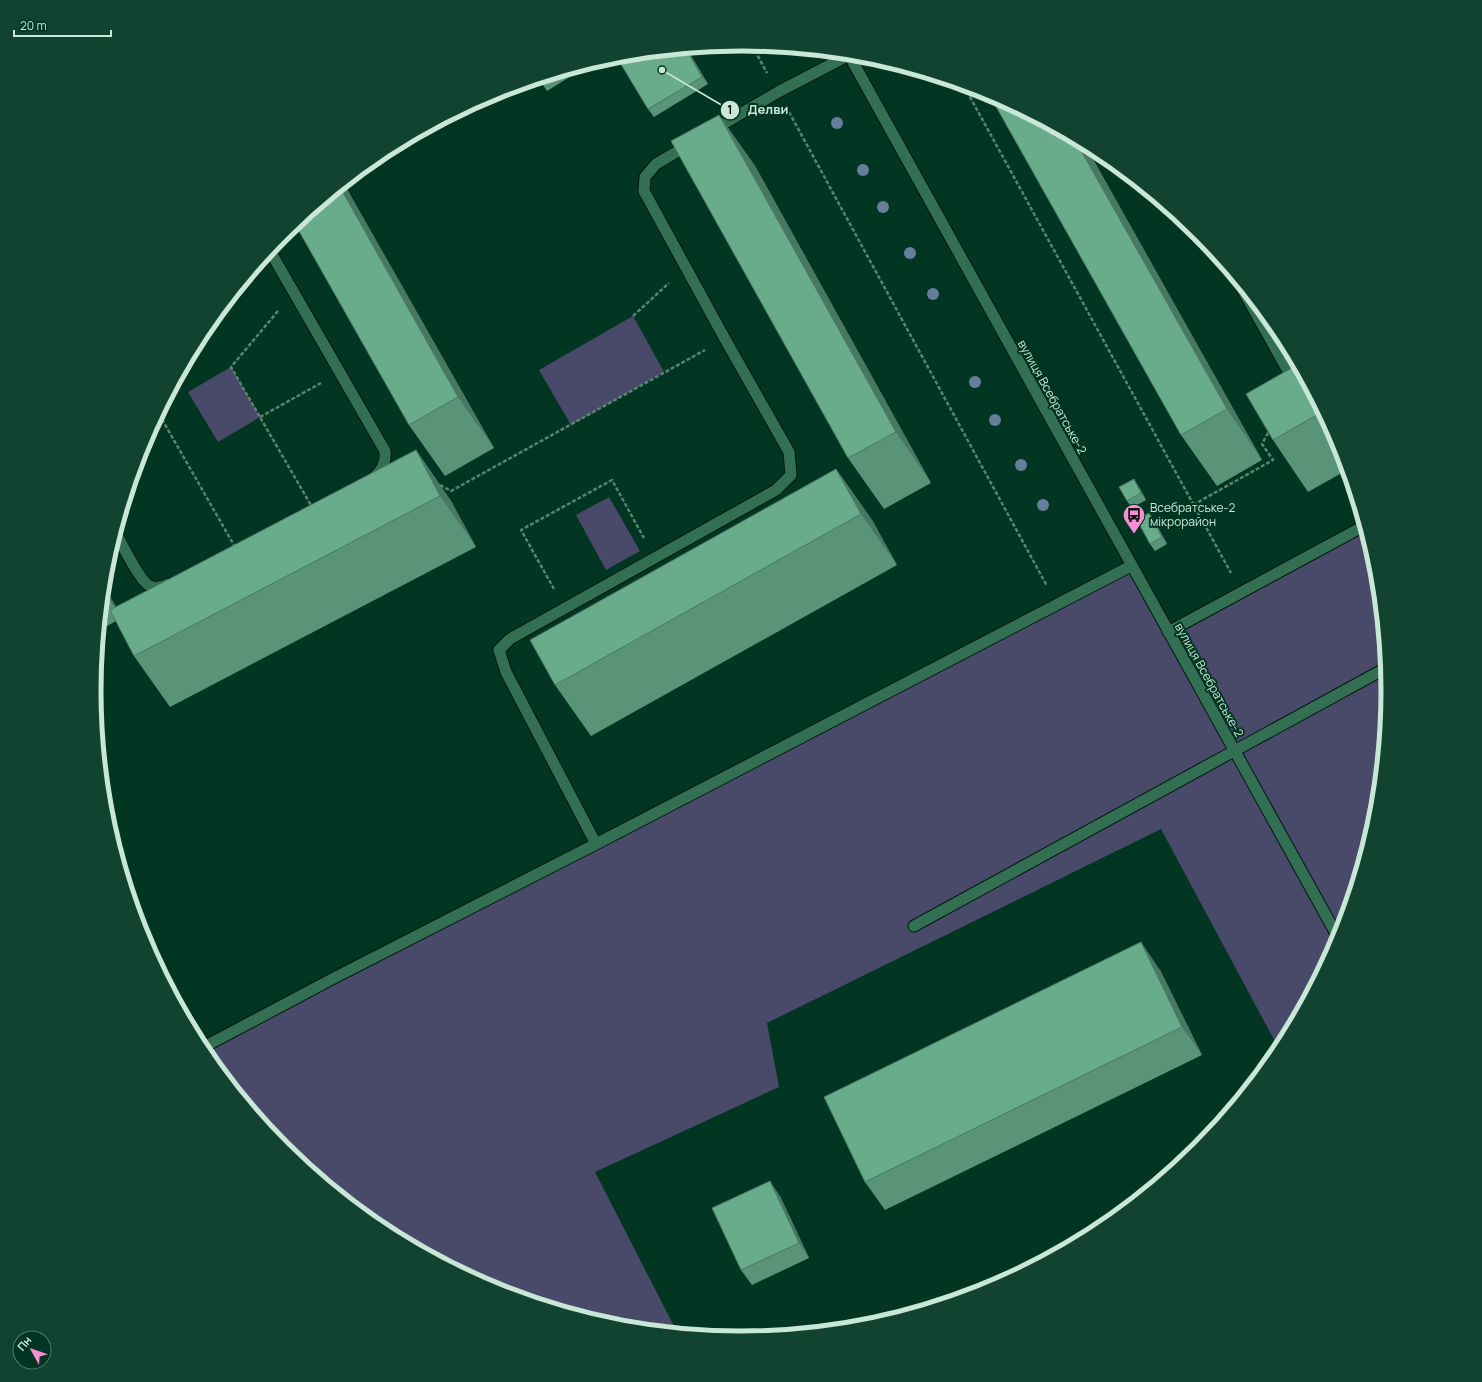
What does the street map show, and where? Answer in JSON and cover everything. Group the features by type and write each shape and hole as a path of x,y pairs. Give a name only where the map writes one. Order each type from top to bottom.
{"street":[{"path":"596,844 506,672 499,650 510,640 776,490 791,475 789,452 644,191 645,177 656,164 699,138 778,92 842,59"},
{"name":"вулиця Всебратське-2","path":"852,61 1334,930"},
{"path":"273,255 385,451 386,460 382,468 376,476 362,483"},
{"path":"1249,301 1293,380 1298,377"},
{"path":"1168,632 1360,528"},
{"path":"120,539 143,580 150,586 159,588 181,578"},
{"path":"208,1045 332,979 596,844 1131,566"},
{"path":"914,926 1381,671"}],"path":[{"path":"756,51 1057,605"},
{"path":"968,93 1242,593"},
{"path":"633,316 686,268"},
{"path":"293,292 231,367 313,508"},
{"path":"438,484 451,491 571,426 664,372 725,339"},
{"path":"260,417 340,372"},
{"path":"162,419 236,549"},
{"path":"1193,505 1272,460 1262,444 1269,429"},
{"path":"564,609 521,530 612,480 655,558"}],"shaded area":[{"path":"633,316 664,372 571,425 539,370"},
{"path":"231,367 260,417 218,442 188,392"},
{"path":"609,497 640,551 606,570 576,515"},
{"path":"1360,528 1369,566 1376,607 1380,649 1380,733 1376,775 1369,816 1347,897 1315,974 1276,1043 1161,829 767,1023 779,1087 595,1172 675,1328 616,1319 535,1297 458,1265 421,1245 385,1223 351,1199 288,1144 233,1081 209,1047 1131,566 1168,632"}],"building":[{"path":"688,53 702,77 648,109 620,62 657,56"},
{"path":"995,104 1024,117 1080,148 1227,409 1181,435"},
{"path":"719,115 896,432 848,458 671,141"},
{"path":"342,191 458,397 409,425 298,229"},
{"path":"1293,367 1318,414 1273,440 1246,394"},
{"path":"416,450 440,496 134,656 110,610"},
{"path":"836,469 861,514 555,685 530,640"},
{"path":"1134,479 1141,493 1127,501 1119,487"},
{"path":"1149,513 1162,537 1150,544 1137,520"},
{"path":"1141,942 1182,1027 865,1182 824,1097"},
{"path":"770,1181 799,1243 741,1270 712,1208"}],"place":[{"name":"Делви","path":"662,70"},
{"name":"Всебратське-2 мікрорайон","path":"1134,534"}]}
